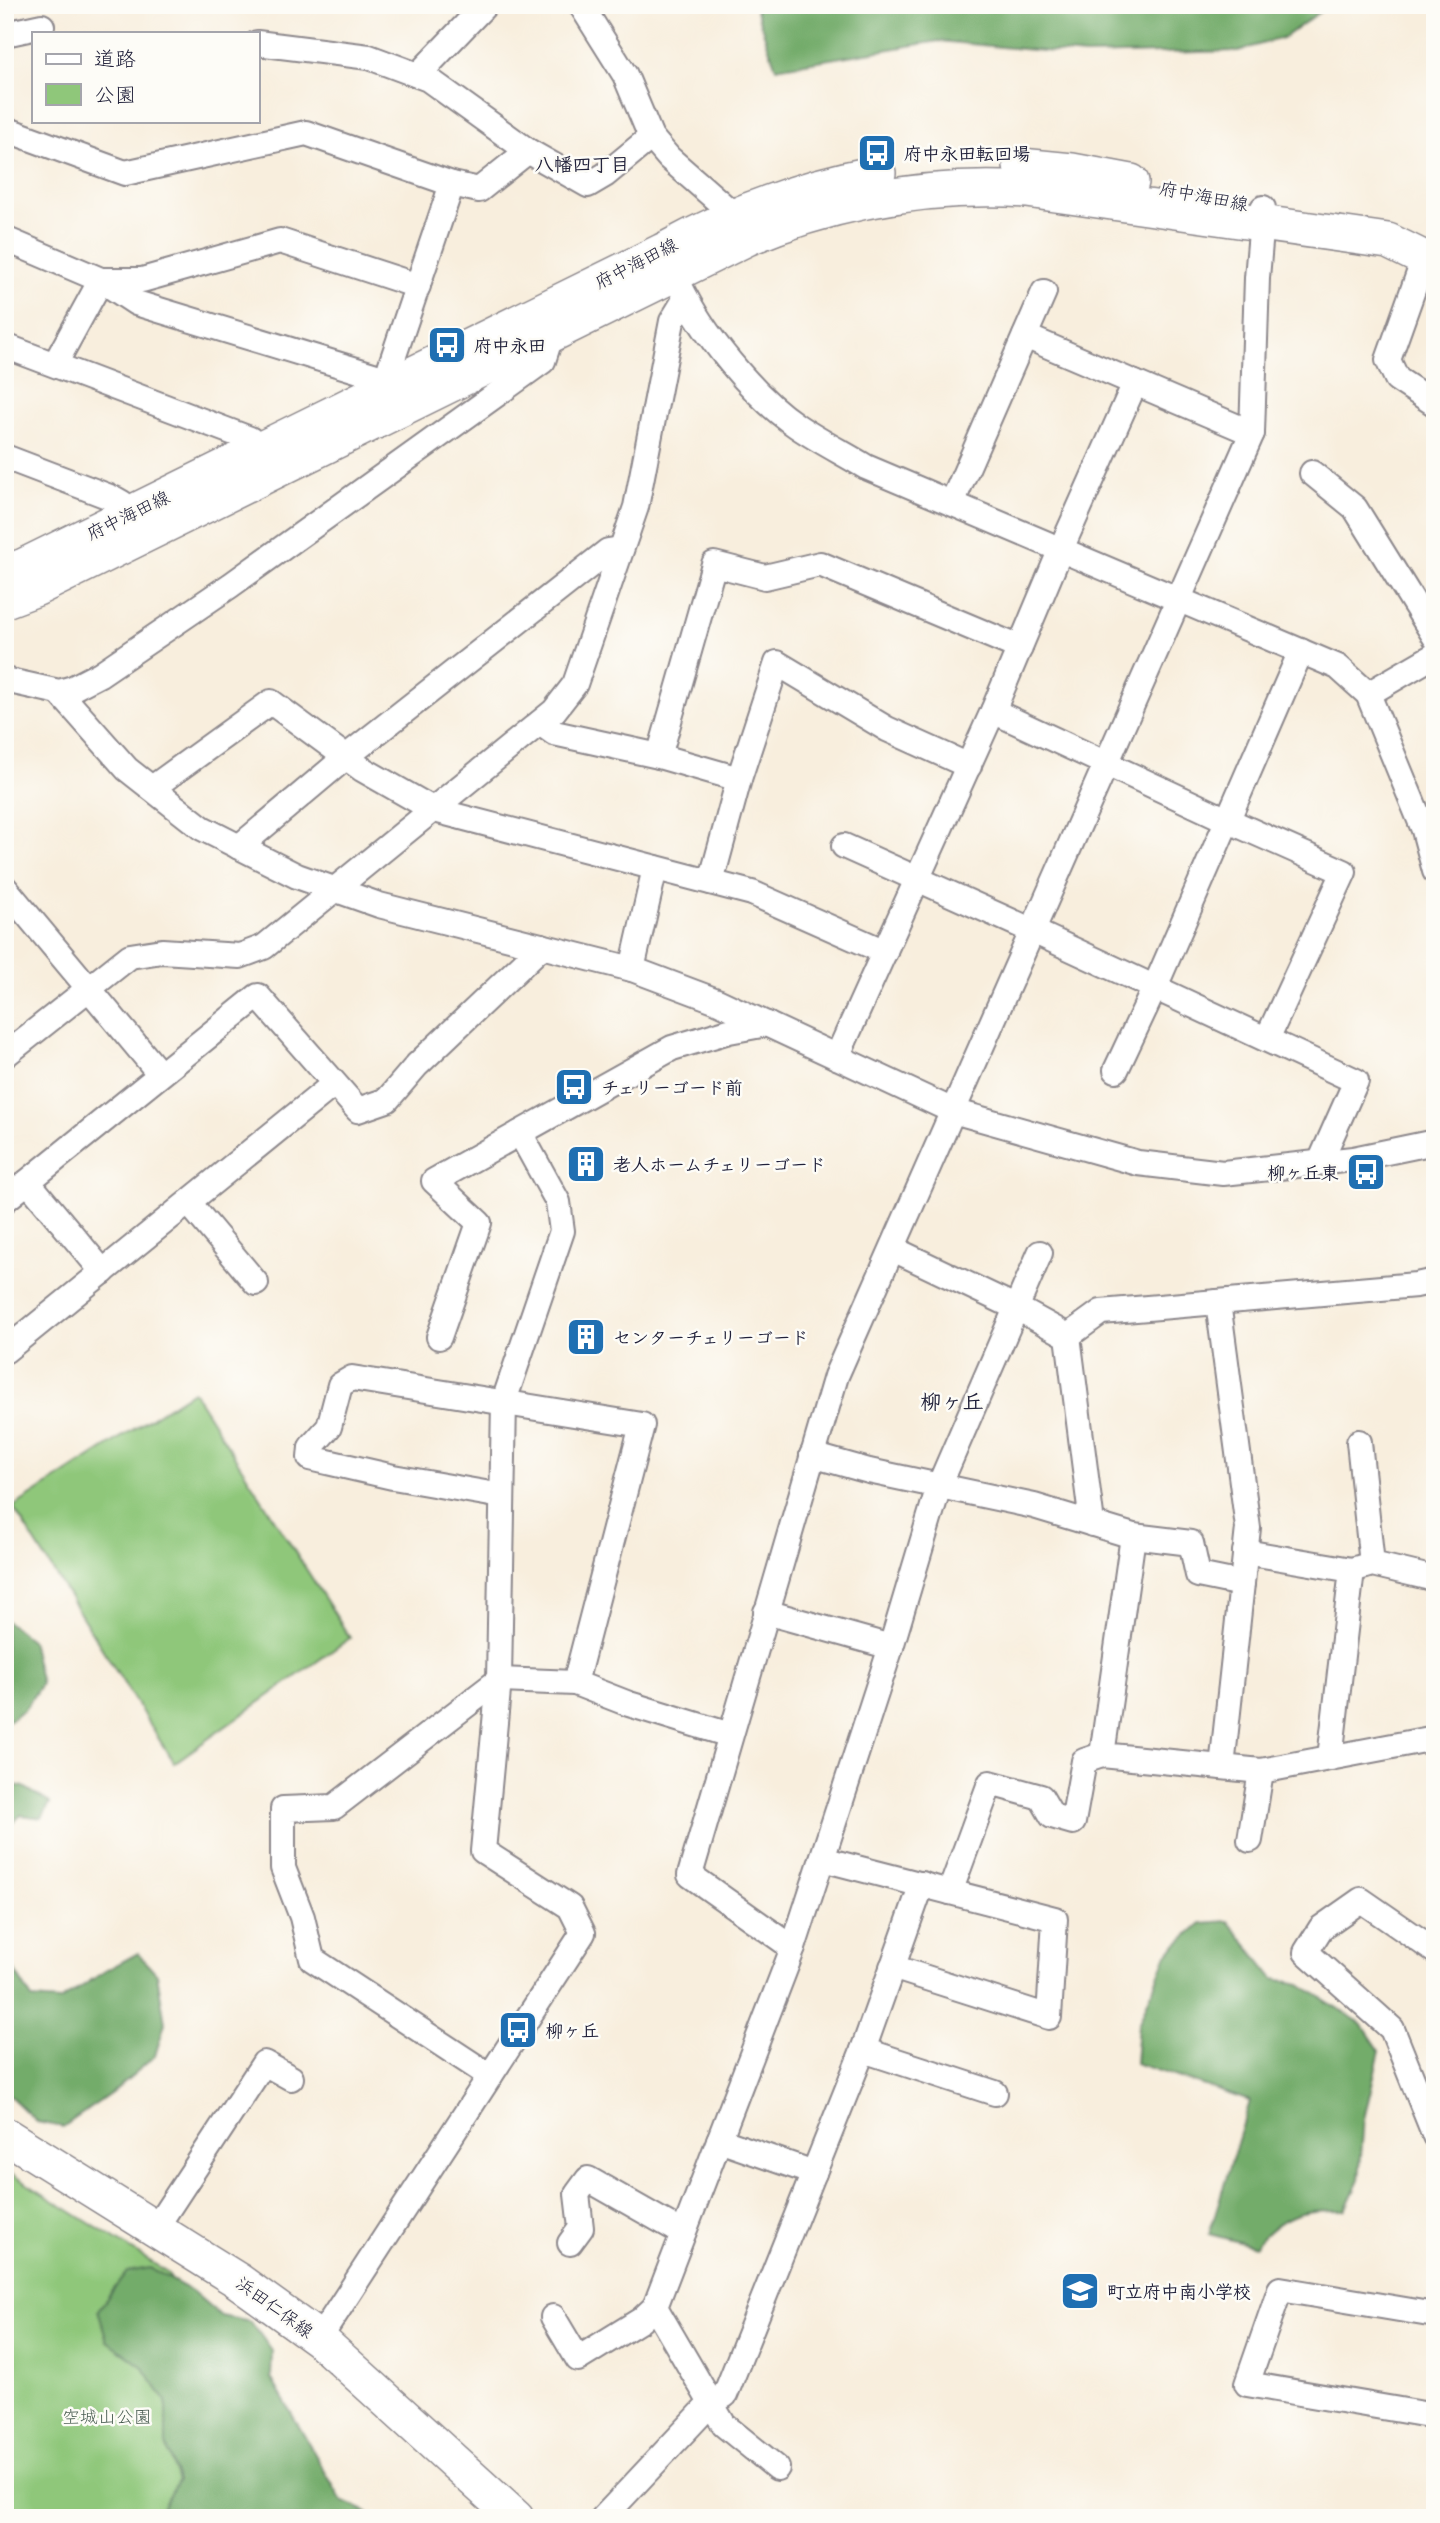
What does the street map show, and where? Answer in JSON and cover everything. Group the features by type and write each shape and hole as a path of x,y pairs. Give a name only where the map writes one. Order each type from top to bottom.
{"main road":[{"name":"府中海田線","path":"5,600 37,588 391,391 674,274 734,215 797,192 861,176 966,164 1019,165 1072,171 1262,216 1312,232 1388,241 1429,261"},
{"name":"府中海田線","path":"391,391 551,336 747,238 796,219 858,201 922,191 975,188 1027,190 1262,216"},
{"name":"府中海田線","path":"5,573 131,514 263,462"},
{"name":"浜田仁保線","path":"5,2135 237,2280 319,2339 516,2518"}],"street":[{"path":"418,75 485,5"},
{"path":"580,5 625,75 651,137 669,158 734,215"},
{"path":"5,34 43,22"},
{"path":"259,43 369,57 428,79 528,151 588,185 605,175 651,137"},
{"path":"5,129 125,173 306,133 452,184 479,190 528,151"},
{"path":"5,239 101,280 136,303 391,391 418,286 452,184"},
{"path":"793,1948 690,1875 836,1376 1252,433 1262,216"},
{"path":"101,280 142,280 280,241 418,286"},
{"path":"1429,261 1388,360 1397,379 1435,404"},
{"path":"674,274 706,330 752,387 795,425 866,467 1338,667 1368,694 1426,811 1435,872"},
{"path":"5,1055 130,956 162,951 240,956 264,947 554,711 575,684 636,507 672,321 674,274"},
{"path":"55,365 101,280"},
{"path":"951,503 1044,292"},
{"path":"5,680 59,692 74,688 100,674 166,630 543,361 551,336"},
{"path":"1025,336 1252,433"},
{"path":"5,346 250,439 263,462"},
{"path":"837,1058 969,766 1135,383"},
{"path":"5,457 115,499 131,514"},
{"path":"1312,473 1356,508 1432,626"},
{"path":"239,847 346,757 608,551 621,549"},
{"path":"659,757 714,564 765,577 820,564 1020,648"},
{"path":"1116,1070 1155,987 1301,651"},
{"path":"1368,694 1435,655"},
{"path":"711,882 739,779 777,663 887,729 969,766"},
{"path":"59,692 127,769 202,828 297,877 379,905 632,969 717,1001 953,1111 1138,1163 1223,1173 1353,1159 1435,1142"},
{"path":"152,788 271,702 362,769 434,810 752,893 885,952"},
{"path":"993,711 1344,872 1267,1040"},
{"path":"540,723 554,733 739,779"},
{"path":"844,846 1356,1081 1320,1162"},
{"path":"632,969 656,868"},
{"path":"8,896 160,1073"},
{"path":"5,1200 258,996 358,1110 387,1100 417,1065 542,946"},
{"path":"439,1337 479,1223 433,1181 672,1048 729,1031 768,1024"},
{"path":"5,1351 334,1084"},
{"path":"319,2339 583,1933 570,1907 483,1851 499,1680 504,1401 562,1231 558,1202 520,1133"},
{"path":"28,1182 103,1272"},
{"path":"189,1203 256,1283"},
{"path":"892,1248 1015,1307 1068,1336"},
{"path":"553,2317 578,2359 641,2320 655,2307 793,1948 891,1647 939,1486 1040,1252"},
{"path":"1068,1336 1101,1312 1416,1285 1435,1280"},
{"path":"1218,1302 1248,1528 1223,1767"},
{"path":"1068,1336 1092,1524"},
{"path":"502,1496 393,1477 310,1458 311,1447 329,1427 340,1385 352,1378 642,1425 575,1683"},
{"path":"1330,1758 1362,1567 1359,1442"},
{"path":"811,1455 869,1471 1034,1506 1133,1536 1191,1543 1198,1575 1242,1584"},
{"path":"1102,1755 1133,1536"},
{"path":"1245,1552 1435,1579"},
{"path":"766,1612 891,1647"},
{"path":"490,2076 312,1959 302,1917 283,1868 283,1809 334,1807 499,1680 575,1683 629,1704 730,1735"},
{"path":"950,1892 990,1783 1041,1797 1052,1816 1073,1822 1084,1761 1102,1755 1261,1771 1435,1738"},
{"path":"1250,1840 1261,1771"},
{"path":"822,1858 1055,1919 1049,2017 892,1967"},
{"path":"603,2518 711,2403 725,2395 863,2050 922,1884"},
{"path":"1435,1951 1361,1900 1321,1928 1306,1952 1392,2029 1435,2136"},
{"path":"863,2050 995,2093"},
{"path":"155,2229 264,2063 291,2078"},
{"path":"719,2140 814,2173"},
{"path":"570,2243 581,2228 577,2194 588,2179 683,2233"},
{"path":"1435,2315 1280,2289 1247,2384 1435,2416"},
{"path":"655,2307 724,2425 777,2468"}],"green space":[{"path":"754,5 1329,5 1285,37 1238,51 1085,55 939,41 776,68"},
{"path":"193,1391 350,1638 174,1763 13,1507"},
{"path":"5,1620 31,1640 41,1684 25,1709 5,1723"},
{"path":"5,1783 24,1787 50,1803 42,1818 21,1815 5,1830"},
{"path":"1228,1921 1274,1979 1300,1984 1362,2024 1380,2051 1364,2119 1359,2180 1345,2210 1294,2215 1275,2226 1254,2246 1209,2234 1250,2101 1135,2063 1138,2025 1167,1954 1201,1923"},
{"path":"5,1947 13,1968 32,1999 60,2001 138,1953 157,1974 165,2023 155,2056 113,2092 63,2127 37,2122 5,2091"},
{"name":"空城山公園","path":"5,2170 167,2272 184,2302 215,2518 5,2518"},
{"path":"150,2268 192,2291 221,2316 251,2322 272,2351 271,2378 342,2501 367,2512 370,2518 156,2518 178,2481 166,2444 166,2401 143,2367 107,2341 98,2310 127,2272"}],"place":[{"name":"府中永田転回場","path":"877,153"},
{"name":"府中永田","path":"447,345"},
{"name":"チェリーゴード前","path":"574,1087"},
{"name":"老人ホームチェリーゴード","path":"586,1164"},
{"name":"柳ヶ丘東","path":"1366,1172"},
{"name":"センターチェリーゴード","path":"586,1337"},
{"name":"柳ヶ丘","path":"518,2030"},
{"name":"町立府中南小学校","path":"1080,2291"}],"district":[{"name":"八幡四丁目","path":"582,164"},
{"name":"柳ヶ丘","path":"952,1401"}]}
